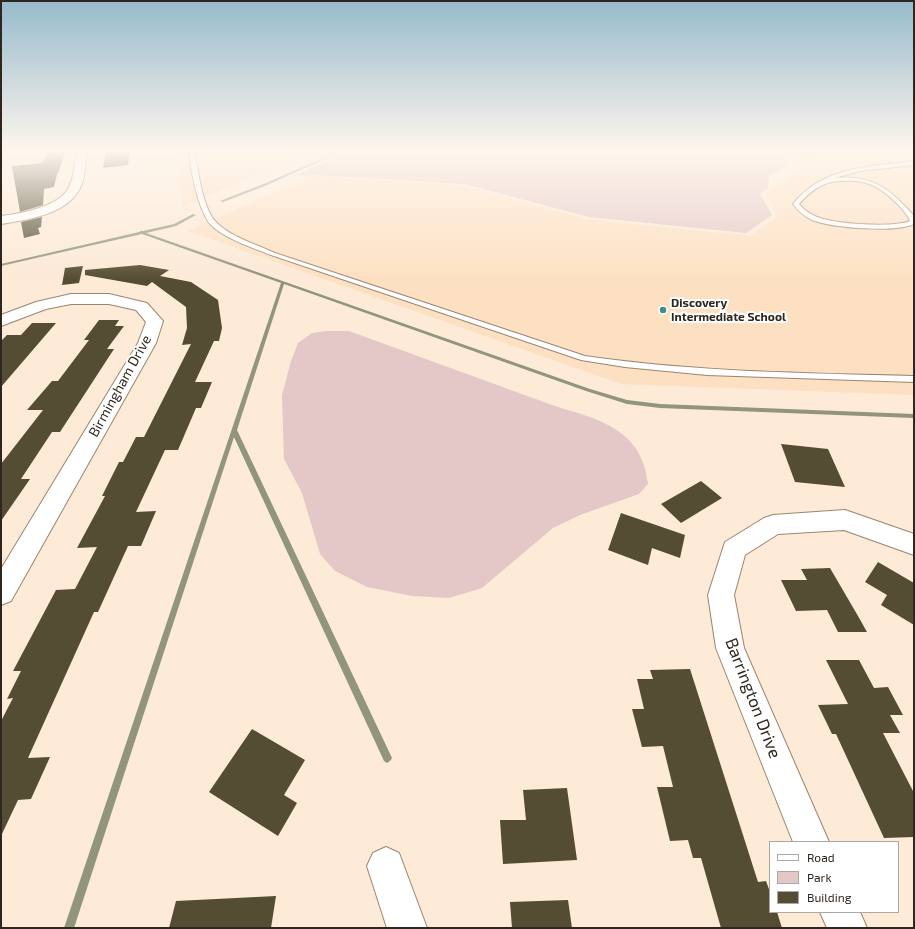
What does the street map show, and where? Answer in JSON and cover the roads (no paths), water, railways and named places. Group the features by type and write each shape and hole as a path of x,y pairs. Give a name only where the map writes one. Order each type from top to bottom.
{"street":[{"path":"1,220 28,215 64,200 70,193"},
{"name":"Birmingham Drive","path":"1,321 42,305 71,298 109,298 140,306 155,321 147,343 1,593"},
{"name":"Barrington Drive","path":"811,841 730,648 722,595 734,549 773,525 845,520 914,545"},
{"path":"386,866 407,928"},
{"path":"840,913 847,928"}],"lane":[{"path":"201,193 204,206 213,223 273,254 584,358 634,366 688,370 914,379"},
{"path":"806,193 796,204 804,213 816,219 854,224 903,227 910,225 914,222 911,213 891,193"}],"waterway":[{"path":"222,201 242,193"},
{"path":"142,232 175,225 194,215"},
{"path":"1,265 142,232"},
{"path":"142,232 283,282"},
{"path":"69,928 283,282"},
{"path":"283,282 588,390 627,402 660,406 914,416"},
{"path":"234,430 387,758"}],"place":[{"name":"Discovery Intermediate School","path":"663,310"}]}
